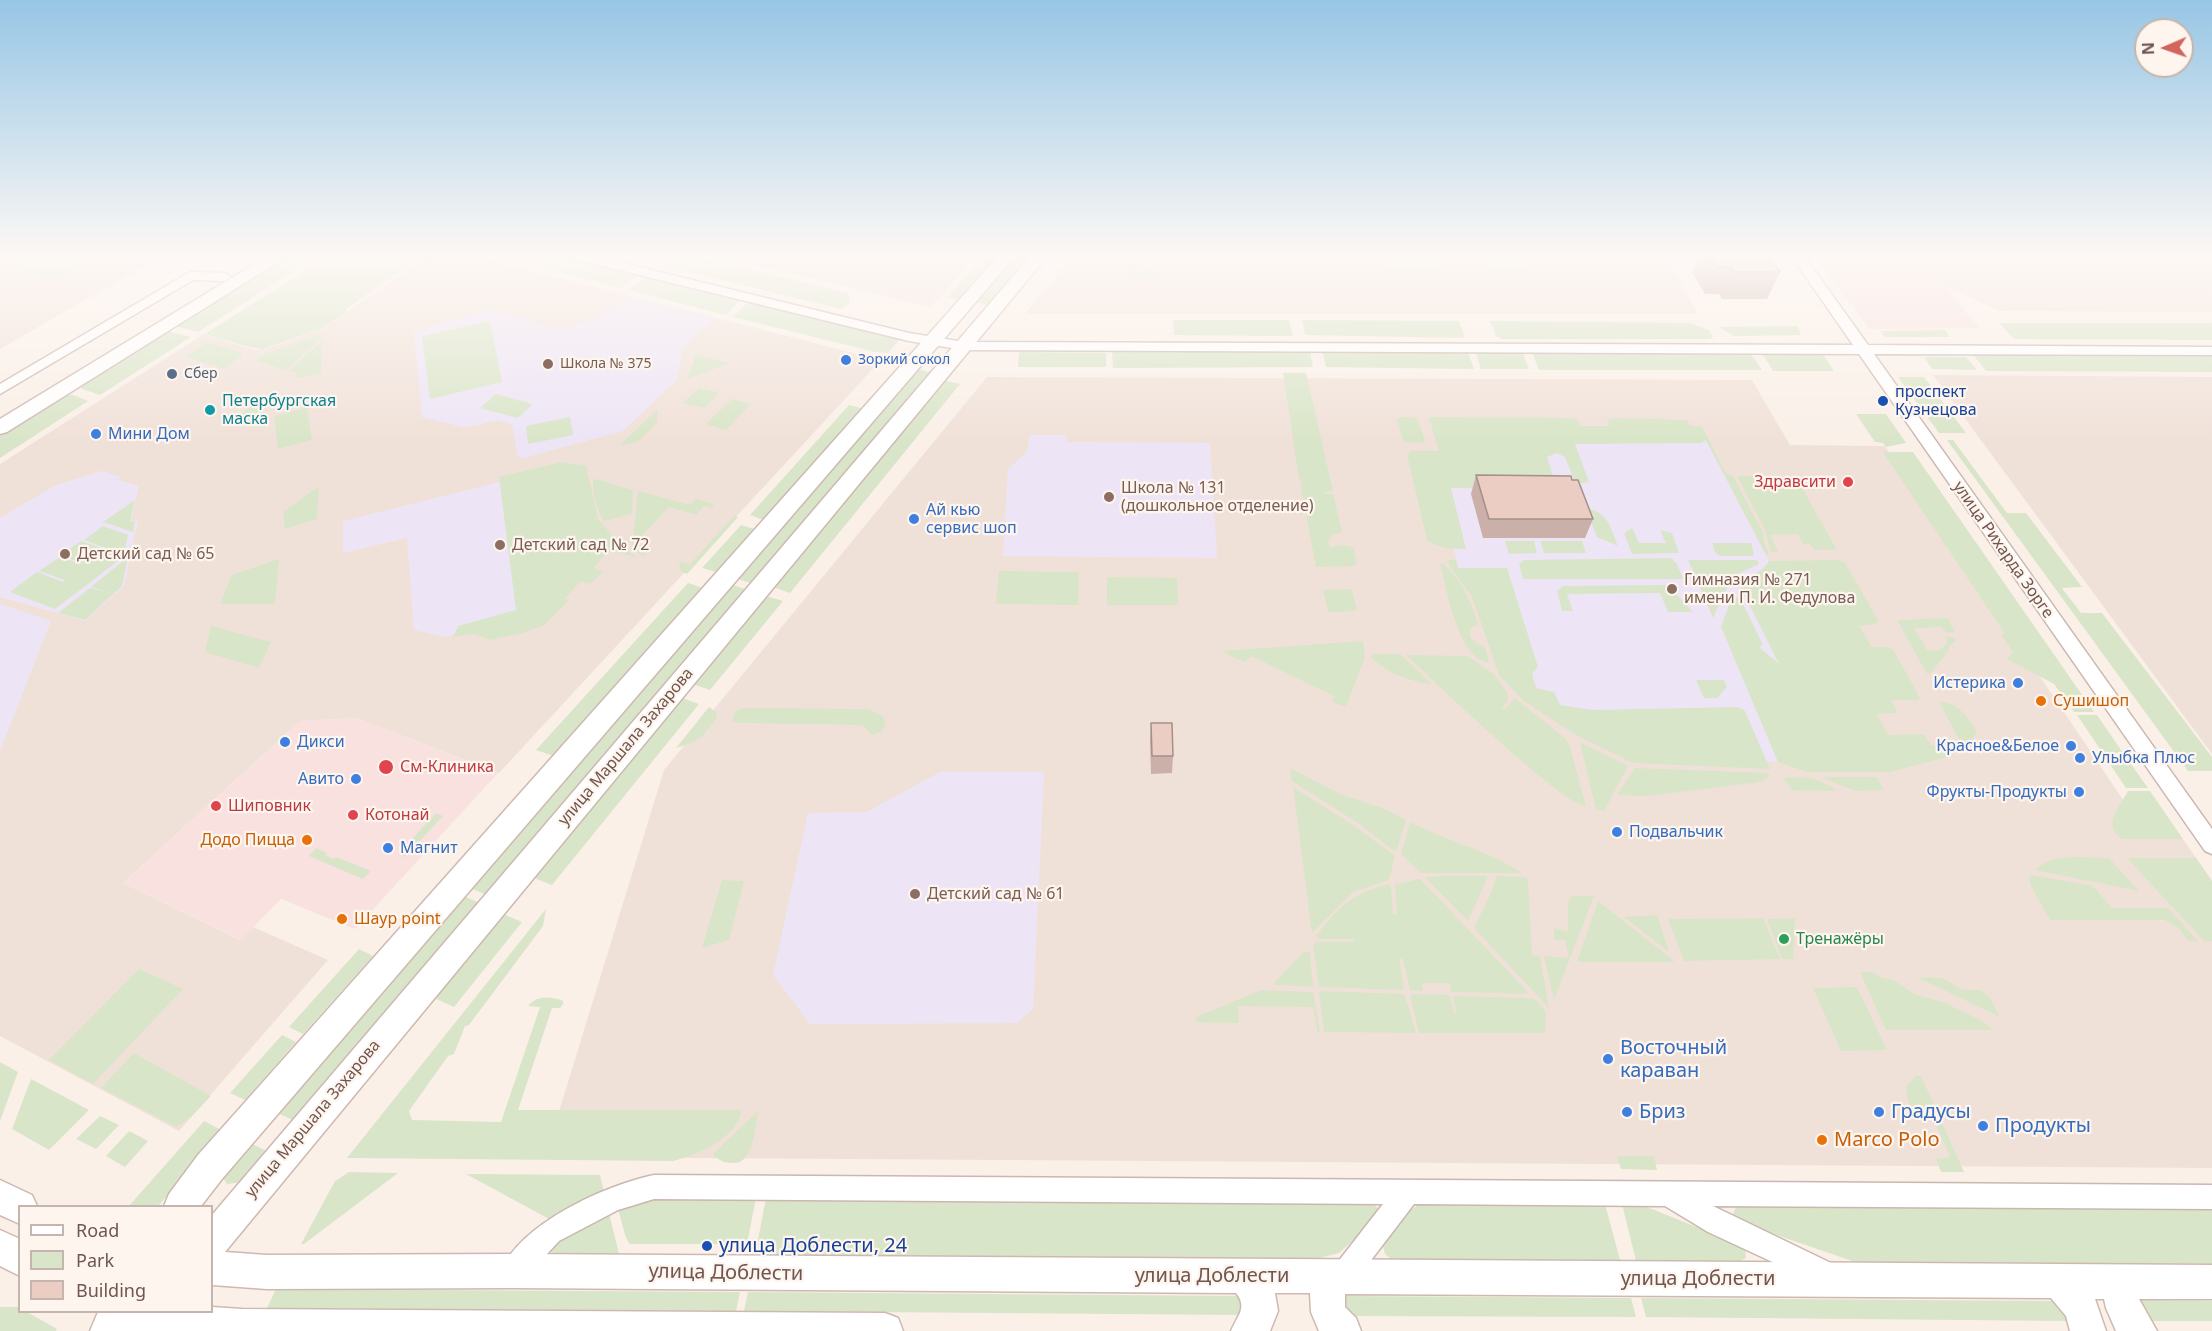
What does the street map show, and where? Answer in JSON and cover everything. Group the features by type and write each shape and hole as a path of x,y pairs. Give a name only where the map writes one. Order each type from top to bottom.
{"main road":[{"path":"0,414 161,316"},
{"path":"0,428 182,316"},
{"name":"улица Маршала Захарова","path":"213,1240 951,341 968,316"},
{"name":"улица Маршала Захарова","path":"182,1205 210,1167 951,341 977,316"},
{"path":"0,1197 18,1206"},
{"path":"0,1247 18,1258"},
{"name":"улица Доблести","path":"213,1268 267,1272 514,1271 2212,1282"},
{"path":"1340,1276 1329,1286 1325,1299 1328,1313 1335,1325 1343,1331"},
{"path":"1245,1277 1255,1286 1260,1298 1261,1312 1256,1324 1249,1331"},
{"path":"2059,1282 2072,1293 2081,1306 2087,1320 2088,1331"},
{"path":"2126,1283 2120,1292 2121,1305 2129,1320 2139,1331"},
{"path":"108,1331 115,1313"},
{"path":"145,1318 242,1328 885,1331"}],"street":[{"path":"0,390 123,316"},
{"path":"842,316 951,341 1860,346 2212,351"},
{"path":"850,316 951,341"},
{"name":"улица Рихарда Зорге","path":"1839,316 2212,845"},
{"path":"1860,346 2212,344"},
{"path":"514,1271 550,1232 610,1201 635,1191 654,1187 2212,1197"},
{"path":"1340,1276 1409,1191"},
{"path":"1669,1194 1717,1223 1839,1280"}],"shaded area":[{"path":"0,316 57,316 0,349"},
{"path":"341,316 709,316 881,360 499,773 356,718 300,721 123,883 240,940 253,927 328,960 179,1131 0,1036 0,464 204,334 255,350 268,348 324,328"},
{"name":"Школа № 375","path":"466,316 516,316 551,327 564,328 598,317 709,316 716,318 682,348 677,380 623,431 523,458 518,457 512,425 498,420 465,428 422,417 414,333 420,328"},
{"path":"1860,316 1970,316 1980,328 1869,329"},
{"path":"1933,375 2212,377 2212,754"},
{"path":"987,377 1752,380 1790,445 1885,446 2142,828 2183,839 2212,881 2212,1168 545,1157 664,770"},
{"name":"Гимназия № 271 имени П. И. Федулова","path":"1432,425 1699,426 1769,561 1815,561 1864,700 1897,762 1640,761 1543,711 1532,674 1458,568 1440,455"},
{"name":"Школа № 131 (дошкольное отделение)","path":"1029,435 1067,435 1066,442 1210,443 1217,558 1003,556 1008,469 1028,451"},
{"name":"Детский сад № 72","path":"564,466 549,608 444,637 414,630 407,538 343,553 343,521"},
{"name":"Детский сад № 65","path":"102,471 120,477 118,480 139,486 131,521 138,520 124,586 85,621 0,597 0,518 56,485"},
{"path":"0,604 51,621 0,751"},
{"path":"356,718 498,773 355,929 281,899 241,940 123,883 300,721"},
{"name":"Детский сад № 61","path":"940,772 1044,772 1033,1009 1017,1023 810,1024 773,975 808,813 867,812"}],"green space":[{"path":"191,316 223,316 198,332 175,326"},
{"path":"233,316 340,316 323,328 263,349 205,334"},
{"path":"806,316 900,339 888,353 875,352 733,317"},
{"path":"1173,320 1289,320 1293,336 1174,335"},
{"path":"1302,320 1459,321 1464,335 1463,338 1309,335 1305,334"},
{"path":"490,321 502,382 430,399 422,336"},
{"path":"1490,321 1690,323 1709,330 1713,337 1710,339 1502,339 1496,336"},
{"path":"1999,323 2212,323 2212,340 2014,339"},
{"path":"1798,326 1801,335 1734,336 1719,327"},
{"path":"1945,330 1950,337 1885,337 1880,331"},
{"path":"168,331 191,337 100,395 82,389 81,384"},
{"path":"316,336 322,337 286,370 256,361 262,355"},
{"path":"322,341 321,373 301,378 295,377 298,374 289,371"},
{"path":"207,342 243,355 225,369 185,357"},
{"path":"1112,351 1310,352 1313,367 1113,368"},
{"path":"1322,351 1468,352 1474,369 1326,367"},
{"path":"1475,351 1522,351 1529,369 1481,369"},
{"path":"1021,352 1106,353 1106,367 1018,367"},
{"path":"1532,352 1751,354 1762,370 1539,370"},
{"path":"1762,353 1822,353 1834,371 1773,371"},
{"path":"1972,353 2212,355 2212,372 1986,371"},
{"path":"696,355 730,363 687,379"},
{"path":"1924,357 1966,357 1977,370 1932,369"},
{"path":"917,369 933,373 753,584 735,578"},
{"path":"1283,373 1306,373 1333,491 1324,492 1333,494 1342,532 1332,535 1328,542 1330,547 1343,545 1353,547 1357,564 1354,566 1316,567 1300,482 1303,480 1299,479"},
{"path":"1898,377 1924,377 1966,433 1939,433"},
{"path":"946,381 960,384 790,593 773,587"},
{"path":"699,388 719,393 704,408 683,403"},
{"path":"496,394 533,404 518,418 480,408"},
{"path":"64,395 73,395 88,401 0,458 0,435"},
{"path":"732,399 751,404 726,430 706,424"},
{"path":"261,400 266,418 230,422"},
{"path":"849,405 865,409 766,521 750,515"},
{"path":"307,407 312,440 278,449 274,416"},
{"path":"658,409 657,423 637,442 620,445"},
{"path":"1856,414 1886,414 1906,443 1886,447 1883,443 1875,442"},
{"path":"570,417 573,435 528,444 526,426"},
{"path":"1400,417 1417,418 1425,441 1421,443 1404,442 1397,420"},
{"path":"1429,418 1572,418 1578,420 1581,426 1609,426 1607,420 1613,418 1687,420 1690,426 1702,426 1725,472 1733,476 1763,533 1769,555 1766,555 1706,440 1701,443 1575,444 1589,482 1576,484 1565,457 1557,453 1547,457 1557,489 1451,488 1466,549 1451,549 1436,545 1427,540 1407,455 1411,451 1439,451"},
{"path":"1947,440 1953,440 2007,513 2026,513 2082,587 2062,588 2081,613 2102,613 2212,757 2212,771 2188,771"},
{"path":"1883,452 1913,452 2094,712 2074,712 2054,684 2007,659 2013,652 2001,635 2005,634"},
{"path":"562,462 586,466 598,519 622,547 637,557 608,551 594,568 603,572 590,584 581,581 565,598 569,600 543,626 490,640 472,634 453,637 458,626 516,610 499,477"},
{"path":"1737,476 1780,477 1802,488 1837,550 1815,550 1809,544 1803,544 1798,534 1770,535 1778,552 1771,552 1765,530"},
{"path":"593,480 633,490 632,514 604,521 594,496"},
{"path":"319,486 317,519 285,529 283,512"},
{"path":"638,491 690,505 696,499 712,503 714,507 704,506 696,515 669,507 635,543 651,548 643,556 632,549"},
{"path":"135,500 130,522 135,521 133,532 103,522"},
{"path":"1586,509 1604,516 1618,546 1597,537"},
{"path":"734,516 738,517 687,574 681,571 679,566 681,561 690,564"},
{"path":"741,525 758,530 720,573 702,568"},
{"path":"103,526 128,535 123,557 55,609 10,592 37,572 63,582 65,580 39,571 60,557 85,565 61,555 81,541 107,550 84,540"},
{"path":"1632,528 1639,543 1666,543 1660,530 1672,533 1679,553 1632,554 1624,533"},
{"path":"1505,541 1534,541 1537,553 1509,554"},
{"path":"1540,541 1582,541 1586,553 1544,553"},
{"path":"1712,543 1751,543 1754,554 1753,556 1720,556 1715,552"},
{"path":"128,557 122,586 85,620 58,613 90,588 111,593 91,587"},
{"path":"1671,558 1677,564 1683,579 1523,579 1519,564 1524,560"},
{"path":"279,559 275,604 220,604 232,575"},
{"path":"1448,560 1456,560 1458,568 1507,568 1538,667 1532,674 1536,688 1554,692 1560,705 1592,710 1738,707 1745,711 1770,769 1633,763 1574,734 1524,701 1499,675 1472,597 1450,567"},
{"path":"1688,560 1757,560 1759,564 1732,577 1713,618"},
{"path":"1838,560 1845,563 1878,620 1876,624 1859,626 1872,647 1889,647 1894,651 1920,698 1918,700 1891,700 1898,713 1877,714 1888,735 1924,734 1931,745 1943,747 1948,757 1890,772 1807,772 1778,762 1721,627 1731,599 1740,598 1763,645 1759,647 1779,664 1737,580 1755,574 1769,561"},
{"path":"1440,564 1456,576 1465,591 1478,624 1470,629 1470,637 1485,647 1489,663 1478,659 1469,650 1462,637 1450,606"},
{"path":"999,571 1079,572 1078,605 996,604"},
{"path":"1107,577 1177,578 1178,605 1107,605"},
{"path":"688,583 706,589 557,757 536,750"},
{"path":"730,584 748,590 489,896 468,887"},
{"path":"1668,585 1693,612 1668,612 1660,593 1567,594 1573,611 1562,611 1557,591 1563,586"},
{"path":"1352,589 1357,611 1328,612 1323,590"},
{"path":"766,596 783,601 710,690 692,684"},
{"path":"1948,618 1955,632 1947,633 1941,627 1914,628 1927,650 1941,649 1947,641 1945,636 1955,638 1956,641 1948,647 1949,650 1931,673 1927,674 1897,620"},
{"path":"211,626 271,642 259,668 205,652"},
{"path":"1363,641 1365,657 1346,707 1332,702 1334,696 1251,656 1244,662 1221,651"},
{"path":"1373,654 1400,654 1433,685 1407,679 1392,672 1371,657"},
{"path":"1406,655 1467,656 1494,674 1508,694 1508,699 1502,709 1504,710 1515,698 1566,739 1586,806 1573,801 1526,765"},
{"path":"1696,680 1724,680 1727,687 1717,698 1704,698"},
{"path":"682,698 699,704 552,885 534,878"},
{"path":"1939,702 1957,707 1970,721 1977,731 1971,743 1961,743"},
{"path":"709,707 717,713 717,717 708,729 691,743 676,748"},
{"path":"744,708 868,709 883,716 886,725 881,732 872,735 862,725 732,721 735,711"},
{"path":"2077,715 2097,715 2123,753 2102,752"},
{"path":"1580,742 1628,766 1604,811 1596,810"},
{"path":"2105,757 2126,757 2148,788 2126,788"},
{"path":"1290,768 1340,794 1385,809 1406,820 1397,850 1394,851 1358,823 1292,781"},
{"path":"1635,768 1769,773 1769,776 1762,781 1752,783 1648,796 1619,795 1618,793"},
{"path":"1787,777 1812,778 1834,788 1835,791 1792,790 1784,779"},
{"path":"1825,777 1877,777 1884,790 1856,791 1825,779"},
{"path":"1293,787 1356,827 1395,856 1389,880 1353,892 1312,933"},
{"path":"2128,791 2150,791 2183,839 2122,839 2116,834 2112,822"},
{"path":"436,813 443,816 405,857 398,854"},
{"path":"1410,822 1495,858 1522,873 1421,873 1401,854"},
{"path":"316,848 333,859 336,857 371,871 363,879 309,856"},
{"path":"2060,858 2109,858 2139,891 2035,870 2042,864"},
{"path":"2127,858 2196,858 2212,881 2212,941 2204,941"},
{"path":"1488,876 1468,921 1425,877"},
{"path":"1497,876 1526,877 1528,882 1532,955 1540,956 1549,1008 1474,928"},
{"path":"2028,876 2093,886 2112,908 2168,908 2198,941 2188,941 2180,929 2165,920 2050,920 2031,886"},
{"path":"1420,879 1526,990 1527,994 1451,992 1450,983 1422,983 1423,991 1410,990 1403,959 1399,959 1404,988 1402,990 1319,987 1313,945 1317,942 1355,942 1354,939 1319,939 1316,936 1339,909 1355,897 1388,884 1391,886 1393,914 1397,914 1395,884"},
{"path":"722,880 744,881 729,940 702,948"},
{"path":"461,895 482,904 297,1122 273,1111"},
{"path":"1572,896 1594,896 1554,1000 1544,956 1569,958 1565,940 1554,940 1554,928 1568,931 1568,902"},
{"path":"1598,901 1673,960 1674,962 1577,962"},
{"path":"546,909 543,926 469,1025 465,1026 454,1054 448,1056 409,1111 412,1120 501,1122 540,1007 528,1006 539,998 549,997 563,1001 563,1004 560,1008 552,1008 518,1110 741,1110 733,1129 704,1150 673,1161 347,1158"},
{"path":"503,914 522,922 454,1007 432,997"},
{"path":"1657,915 1669,952 1624,917"},
{"path":"1763,918 1780,959 1684,961 1668,919"},
{"name":"Тренажёры","path":"1795,918 1793,959 1782,959 1767,919"},
{"path":"359,949 373,956 303,1034 289,1027"},
{"path":"1305,951 1310,953 1313,987 1275,985 1275,982"},
{"path":"139,969 183,989 93,1084 49,1060"},
{"path":"1860,972 1872,972 1879,977 1894,980 1914,994 1943,1002 1978,1019 1994,1030 1886,1030"},
{"path":"1917,977 1942,978 1963,990 1980,990 1990,998 2000,1017"},
{"path":"1857,987 1887,1050 1841,1051 1813,988"},
{"path":"1261,990 1313,992 1320,1032 1317,1032 1313,1007 1238,1006 1239,1023 1195,1022 1196,1017"},
{"path":"1321,991 1402,994 1405,996 1416,1033 1324,1032 1319,993"},
{"path":"1412,994 1450,995 1454,1014 1456,1013 1453,996 1531,998 1536,1000 1546,1012 1545,1033 1419,1033 1410,996"},
{"path":"282,1035 296,1042 245,1100 230,1093"},
{"path":"134,1053 211,1096 191,1117 176,1127 101,1088"},
{"path":"0,1062 18,1072 0,1121"},
{"path":"1915,1076 1921,1076 1964,1172 1941,1172 1936,1159 1950,1157 1934,1119 1917,1114 1908,1100 1906,1087"},
{"path":"31,1079 89,1110 49,1150 12,1129"},
{"path":"758,1111 750,1151 746,1157 741,1161 728,1163 713,1154"},
{"path":"100,1116 119,1125 96,1149 76,1139"},
{"path":"204,1121 225,1132 159,1205 130,1205"},
{"path":"129,1131 148,1141 125,1167 106,1156"},
{"path":"247,1141 270,1153 242,1182 227,1184 223,1178"},
{"path":"1617,1156 1654,1156 1657,1170 1621,1169"},
{"path":"349,1172 398,1173 301,1244 335,1181"},
{"path":"466,1174 600,1175 604,1192 551,1220"},
{"path":"648,1198 756,1198 747,1244 630,1244 626,1238 618,1209"},
{"path":"766,1198 1365,1202 1376,1206 1380,1212 1378,1218 1339,1253 1316,1259 755,1255"},
{"path":"1421,1203 1605,1204 1620,1260 1391,1259 1385,1254 1383,1246 1409,1211"},
{"path":"1622,1204 1647,1207 1736,1243 1745,1249 1746,1258 1740,1261 1636,1261"},
{"path":"1737,1206 2212,1208 2212,1264 1855,1262 1742,1223 1733,1213"},
{"path":"609,1213 619,1254 555,1254 550,1251 551,1245"},
{"path":"276,1289 740,1292 736,1311 267,1308"},
{"path":"748,1292 1244,1296 1242,1315 744,1311"},
{"path":"1347,1296 1631,1298 1636,1317 1350,1316 1347,1315 1342,1299"},
{"path":"1641,1298 2058,1301 2062,1302 2068,1321 1646,1317"},
{"path":"2136,1300 2212,1301 2212,1321 2147,1321"},
{"path":"0,1307 18,1307 18,1313 29,1313 57,1329 56,1331 0,1331"}],"building":[{"path":"1476,475 1571,476 1572,480 1578,480 1593,519 1489,519"},
{"path":"1151,723 1172,723 1173,756 1152,756"}],"place":[{"name":"Зоркий сокол","path":"846,360"},
{"name":"Школа № 375","path":"548,364"},
{"name":"Сбер","path":"172,374"},
{"name":"проспект Кузнецова","path":"1883,401"},
{"name":"Петербургская маска","path":"210,410"},
{"name":"Мини Дом","path":"96,434"},
{"name":"Здравсити","path":"1848,482"},
{"name":"Школа № 131 (дошкольное отделение)","path":"1109,497"},
{"name":"Ай кью сервис шоп","path":"914,519"},
{"name":"Детский сад № 72","path":"500,545"},
{"name":"Детский сад № 65","path":"65,554"},
{"name":"Гимназия № 271 имени П. И. Федулова","path":"1672,589"},
{"name":"Истерика","path":"2018,683"},
{"name":"Сушишоп","path":"2041,701"},
{"name":"Дикси","path":"285,742"},
{"name":"Красное&Белое","path":"2071,746"},
{"name":"Улыбка Плюс","path":"2080,758"},
{"name":"См-Клиника","path":"386,767"},
{"name":"Авито","path":"356,779"},
{"name":"Фрукты-Продукты","path":"2079,792"},
{"name":"Шиповник","path":"216,806"},
{"name":"Котонай","path":"353,815"},
{"name":"Подвальчик","path":"1617,832"},
{"name":"Додо Пицца","path":"307,840"},
{"name":"Магнит","path":"388,848"},
{"name":"Детский сад № 61","path":"915,894"},
{"name":"Шаур point","path":"342,919"},
{"name":"Тренажёры","path":"1784,939"},
{"name":"Восточный караван","path":"1608,1059"},
{"name":"Бриз","path":"1627,1112"},
{"name":"Градусы","path":"1879,1112"},
{"name":"Продукты","path":"1983,1126"},
{"name":"Marco Polo","path":"1822,1140"},
{"name":"улица Доблести, 24","path":"707,1246"}]}
